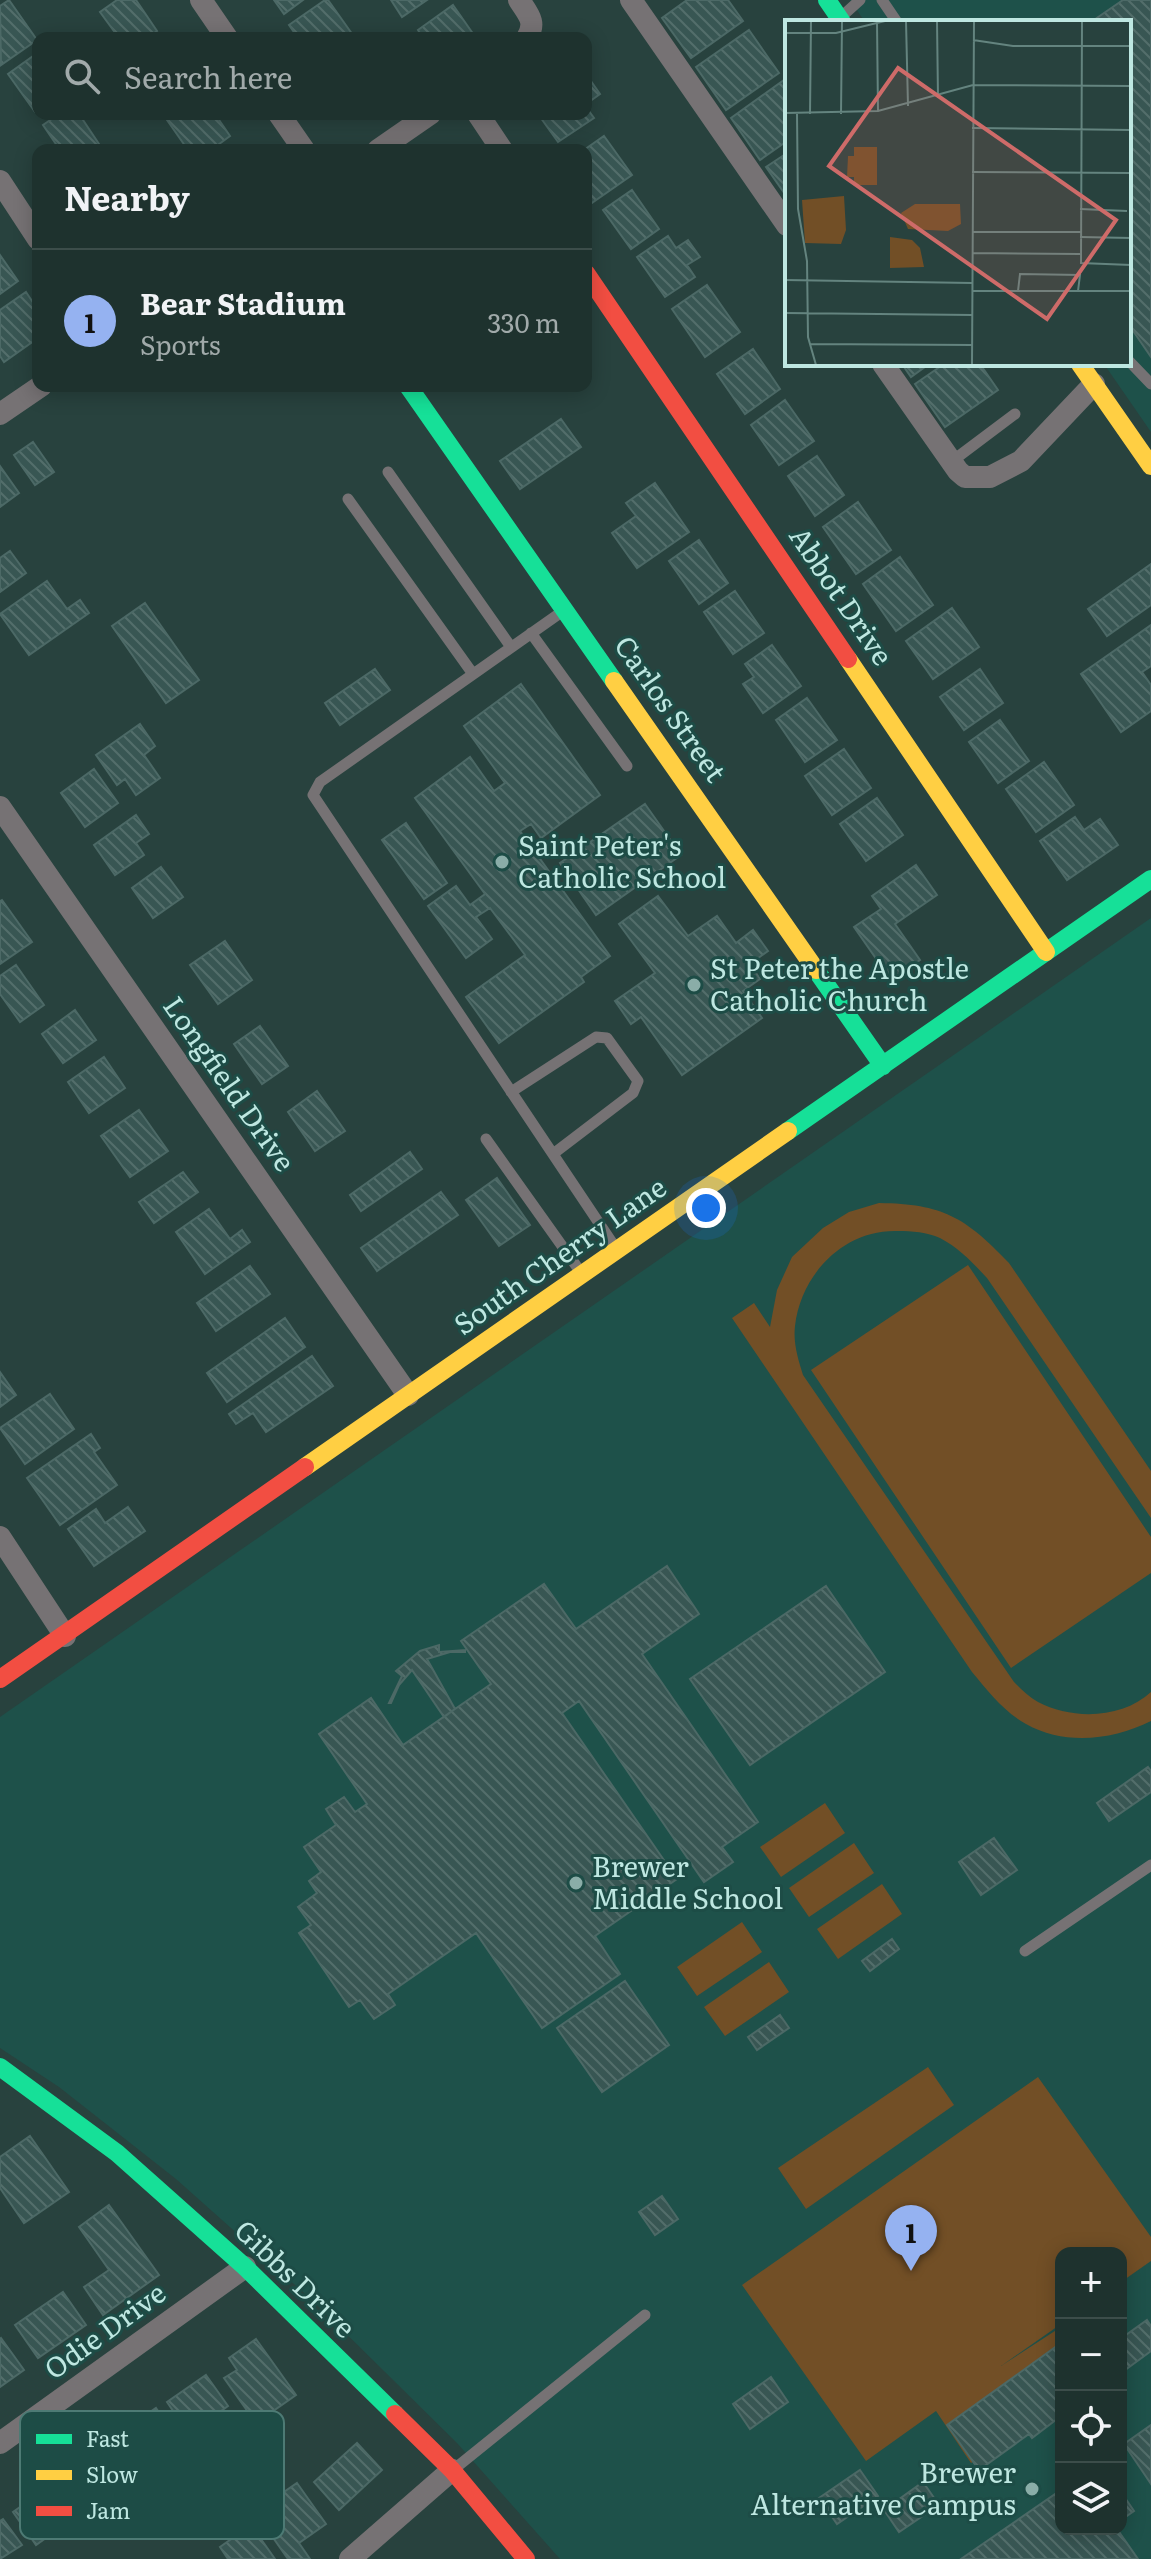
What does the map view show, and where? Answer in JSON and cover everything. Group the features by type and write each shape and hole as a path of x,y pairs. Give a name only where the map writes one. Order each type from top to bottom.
{"street":[{"path":"201,0 223,32"},
{"path":"519,0 533,22 530,32"},
{"path":"631,0 785,222"},
{"path":"827,0 841,20"},
{"path":"283,120 300,144"},
{"path":"387,144 421,120"},
{"path":"482,120 498,144"},
{"path":"0,181 32,230"},
{"name":"Abbot Drive","path":"592,282 1046,952"},
{"path":"884,366 951,462 965,477 990,477 1021,461 1094,384"},
{"path":"1081,366 1151,466"},
{"path":"0,414 32,392"},
{"name":"Carlos Street","path":"412,392 883,1066"},
{"name":"Longfield Drive","path":"0,807 408,1395"},
{"name":"South Cherry Lane","path":"0,1679 1151,879"},
{"path":"0,1537 65,1636"},
{"name":"Gibbs Drive","path":"4,2075 117,2153 245,2267 452,2470 526,2559"},
{"name":"Odie Drive","path":"45,2411 245,2267"},
{"name":"Odie Drive","path":"0,2443 20,2429"},
{"path":"350,2559 452,2470"}],"lane":[{"path":"841,20 860,0"},
{"path":"882,0 896,20"},
{"path":"1131,363 1151,384"},
{"path":"951,462 1015,414"},
{"path":"388,472 511,647"},
{"path":"348,499 473,674"},
{"path":"564,610 320,782 313,795 618,1250"},
{"path":"531,633 627,766"},
{"path":"511,1092 596,1037 607,1038 638,1081 633,1093 553,1154"},
{"path":"486,1139 582,1275"},
{"path":"1025,1951 1151,1865"},
{"path":"452,2470 645,2315"}],"shaded area":[{"path":"850,0 1151,0 1151,432 1105,366 1131,366 1131,20 864,20"},
{"name":"Brewer Middle School","path":"1151,918 1151,2559 560,2559 457,2443 312,2300 176,2179 59,2087 0,2048 0,1717"},
{"path":"879,1203 920,1206 952,1216 979,1234 1009,1263 1151,1471 1151,1518 987,1278 971,1261 940,1238 914,1232 878,1232 843,1246 828,1258 806,1289 799,1307 795,1339 803,1375 1017,1685 1051,1708 1081,1714 1111,1712 1139,1701 1151,1692 1151,1721 1121,1733 1073,1738 1041,1731 1003,1707 972,1672 732,1318 754,1303 770,1327 777,1290 792,1257 823,1228 849,1212"},
{"path":"968,1265 1151,1537 1151,1573 1011,1668 811,1370"},
{"path":"825,1803 845,1833 781,1877 760,1847"},
{"path":"854,1843 874,1873 809,1917 789,1888"},
{"path":"882,1884 902,1914 838,1959 817,1929"},
{"path":"742,1922 762,1952 697,1996 677,1967"},
{"path":"769,1962 789,1992 725,2036 704,2007"},
{"path":"928,2067 954,2105 806,2209 778,2168"},
{"path":"1038,2077 1151,2237 1151,2261 1127,2278 1127,2247 1055,2247 1055,2328 1001,2366 1055,2331 1055,2406 971,2463 936,2411 866,2461 742,2285"}],"building":[{"path":"9,0 32,33 32,43 1,65 0,6"},
{"path":"117,0 136,0 157,31 115,32 100,12"},
{"path":"274,0 303,0 284,14"},
{"path":"328,0 351,32 294,32 289,25"},
{"path":"391,0 427,0 402,17"},
{"path":"687,0 728,0 743,21 691,58 662,18"},
{"path":"1123,0 1151,0 1151,357 1131,328 1131,20 1094,20"},
{"path":"453,5 472,32 419,32"},
{"path":"749,30 779,73 726,110 696,67"},
{"path":"32,57 32,108 8,74"},
{"path":"784,80 785,142 760,160 731,118"},
{"path":"592,83 600,94 592,100"},
{"path":"50,120 83,120 99,144 56,144 43,125"},
{"path":"167,120 219,120 230,136 219,144 184,144"},
{"path":"542,120 591,120 558,142"},
{"path":"604,136 632,175 592,203 592,144"},
{"path":"785,154 785,194 766,167"},
{"path":"632,190 659,229 631,249 603,210"},
{"path":"668,236 676,248 688,240 700,257 687,265 695,277 665,297 637,257"},
{"path":"0,255 18,281 0,294"},
{"path":"707,285 740,332 705,357 672,309"},
{"path":"26,292 32,301 32,342 4,362 0,356 0,310"},
{"path":"753,349 780,389 745,414 717,374"},
{"path":"903,366 926,366 911,377"},
{"path":"941,366 981,366 998,390 945,427 915,384"},
{"path":"785,400 814,441 779,465 751,425"},
{"path":"561,419 581,447 520,489 500,461"},
{"path":"33,442 54,472 35,485 14,455"},
{"path":"817,456 844,495 815,516 788,476"},
{"path":"0,466 19,493 0,507"},
{"path":"655,483 689,532 637,568 612,533 636,516 626,503"},
{"path":"858,502 891,550 856,574 823,527"},
{"path":"699,540 728,583 699,604 669,561"},
{"path":"10,551 26,573 0,592 0,558"},
{"path":"900,557 933,605 896,631 863,584"},
{"path":"1151,564 1151,605 1107,636 1088,609"},
{"path":"47,581 67,609 80,600 89,613 29,655 0,614"},
{"path":"735,591 764,633 733,654 704,612"},
{"path":"145,603 199,680 166,703 112,626"},
{"path":"952,608 979,647 933,679 906,641"},
{"path":"1151,625 1151,666 1142,672 1151,685 1151,711 1121,732 1081,674"},
{"path":"772,645 801,686 763,713 743,684 754,677 745,664"},
{"path":"375,669 390,690 340,725 325,703"},
{"path":"980,669 1003,703 964,730 940,697"},
{"name":"Saint Peter's Catholic School","path":"521,684 600,795 541,838 531,824 520,831 610,956 581,977 584,982 499,1043 466,997 525,955 490,908 476,917 492,939 466,958 428,906 456,886 470,905 485,894 415,798 470,757 494,791 505,783 464,726"},
{"path":"807,698 837,740 805,762 776,720"},
{"path":"1000,720 1029,761 998,783 969,742"},
{"path":"140,724 155,746 144,755 160,778 136,795 125,779 117,785 96,755"},
{"path":"844,749 871,788 832,815 805,776"},
{"path":"1044,762 1074,805 1036,832 1006,789"},
{"path":"94,769 118,803 85,827 61,793"},
{"path":"877,798 903,835 866,861 840,824"},
{"path":"645,804 681,855 596,915 560,863"},
{"path":"136,815 149,834 136,843 144,855 115,875 94,845"},
{"path":"1075,817 1084,830 1100,819 1118,845 1067,880 1040,841"},
{"path":"406,823 447,883 424,899 382,840"},
{"path":"916,865 937,895 895,924 920,960 891,980 854,927 881,909 872,896"},
{"path":"161,867 183,897 153,918 132,888"},
{"name":"St Peter the Apostle Catholic Church","path":"658,896 688,936 717,916 736,943 753,930 768,951 750,964 760,979 743,991 762,1018 682,1075 641,1017 631,1024 615,1001 655,973 619,924"},
{"path":"0,901 32,942 0,964"},
{"path":"225,941 252,980 218,1004 190,965"},
{"path":"16,965 44,1005 20,1022 0,994 0,976"},
{"path":"75,1010 96,1040 63,1063 42,1034"},
{"path":"260,1026 288,1066 262,1084 234,1044"},
{"path":"104,1057 125,1088 89,1113 68,1082"},
{"path":"317,1091 345,1131 315,1151 288,1112"},
{"path":"139,1110 168,1151 130,1177 101,1136"},
{"path":"410,1152 422,1169 361,1211 350,1195"},
{"path":"183,1172 198,1192 154,1223 139,1202"},
{"path":"497,1178 530,1225 499,1246 466,1200"},
{"path":"441,1192 458,1215 377,1271 361,1248"},
{"path":"209,1209 230,1239 242,1230 250,1242 205,1274 176,1232"},
{"path":"250,1266 270,1294 216,1331 197,1303"},
{"path":"285,1318 305,1347 227,1402 207,1373"},
{"path":"312,1356 333,1386 266,1432 253,1413 236,1424 229,1414"},
{"path":"0,1372 16,1395 0,1407"},
{"path":"50,1394 74,1429 25,1464 0,1428"},
{"path":"91,1434 100,1448 94,1452 117,1485 60,1525 27,1478"},
{"path":"128,1507 145,1531 94,1566 68,1529 96,1509 105,1523"},
{"path":"667,1566 699,1614 642,1654 758,1822 722,1847 733,1862 704,1882 579,1701 562,1713 677,1879 595,1936 620,1974 542,2028 476,1933 388,1994 395,2005 374,2019 360,2000 349,2007 299,1933 311,1925 298,1907 317,1893 309,1881 321,1872 304,1847 336,1825 326,1809 344,1797 355,1812 367,1804 319,1734 371,1698 403,1745 491,1684 461,1641 544,1584 576,1629"},
{"path":"826,1586 885,1672 750,1765 690,1679"},
{"path":"439,1645 439,1652 465,1650 427,1659 455,1709 444,1717 412,1670 389,1703 402,1676 396,1671 420,1651"},
{"path":"1148,1767 1151,1771 1151,1792 1109,1821 1097,1803"},
{"path":"994,1838 1017,1870 981,1895 959,1862"},
{"path":"892,1939 899,1949 870,1971 862,1961"},
{"path":"625,1981 669,2045 602,2092 557,2028"},
{"path":"780,2015 789,2028 757,2050 748,2037"},
{"path":"30,2136 69,2192 24,2223 0,2188 0,2157"},
{"path":"662,2196 678,2219 655,2235 639,2212"},
{"path":"109,2205 159,2275 103,2315 84,2287 109,2270 79,2227"},
{"path":"63,2292 86,2325 38,2358 15,2325"},
{"path":"1147,2320 1151,2326 1151,2351 1127,2369 1127,2334"},
{"path":"0,2339 24,2370 0,2387"},
{"path":"256,2339 296,2395 273,2411 247,2411 224,2378 237,2370 229,2358"},
{"path":"1055,2347 1055,2421 1032,2438 1029,2434 979,2470 947,2425"},
{"path":"206,2375 228,2406 221,2411 173,2411 167,2402"},
{"path":"771,2377 788,2402 750,2429 733,2404"},
{"path":"1151,2425 1151,2484 1127,2448 1127,2442"},
{"path":"357,2443 382,2470 339,2510 314,2482"},
{"path":"860,2470 878,2496 837,2524 819,2498"},
{"path":"923,2482 939,2505 899,2532 884,2510"},
{"path":"297,2483 326,2524 299,2543 310,2559 288,2559 274,2539 284,2539 284,2492"},
{"path":"1055,2494 1055,2535 1121,2535 1138,2559 961,2559"},
{"path":"1127,2501 1134,2511 1127,2516"},
{"path":"20,2507 20,2522 13,2512"},
{"path":"3,2519 22,2545 0,2559 0,2521"},
{"path":"231,2539 261,2539 275,2559 228,2559 220,2547"}],"traffic: fast":[{"path":"827,0 841,20"},
{"path":"412,392 614,681"},
{"path":"788,1131 1151,879"},
{"path":"816,970 883,1066"},
{"path":"0,2067 117,2153 245,2267 395,2414"}],"traffic: slow":[{"path":"1081,366 1151,466"},
{"path":"848,659 1046,952"},
{"path":"614,681 816,970"},
{"path":"305,1467 788,1131"}],"traffic: jam":[{"path":"592,282 848,659"},
{"path":"0,1679 305,1467"},
{"path":"395,2414 452,2470 526,2559"}],"place":[{"name":"Saint Peter's Catholic School","path":"502,862"},
{"name":"St Peter the Apostle Catholic Church","path":"694,985"},
{"name":"Brewer Middle School","path":"576,1883"},
{"name":"Bear Stadium","path":"911,2271"},
{"name":"Brewer Alternative Campus","path":"1032,2489"}]}
